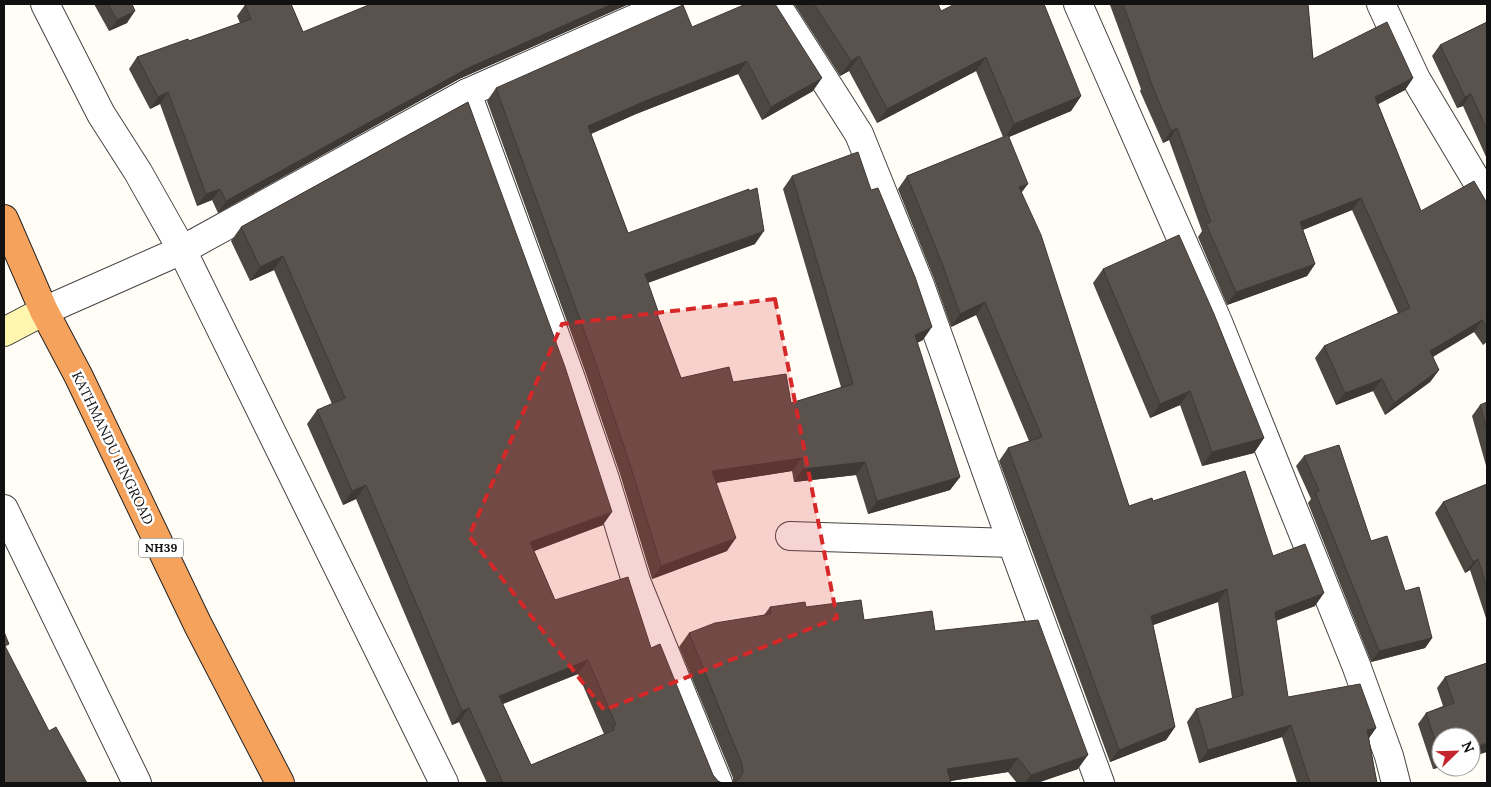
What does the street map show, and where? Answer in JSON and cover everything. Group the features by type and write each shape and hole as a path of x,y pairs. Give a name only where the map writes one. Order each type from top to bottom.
{"highway":[{"name":"KATHMANDU RINGROAD","path":"4,219 44,312 82,384 198,625 280,783"}],"main road":[{"path":"4,332 44,312"}],"street":[{"path":"45,4 101,114 138,172 182,250 444,783"},
{"path":"44,312 182,250 467,93 668,4"},
{"path":"776,4 859,134 920,285 1100,783"},
{"path":"1078,4 1218,322 1356,665 1390,756 1396,783"},
{"path":"1381,4 1416,79 1487,198"},
{"path":"467,93 570,376 636,581 718,783"},
{"path":"4,509 137,783"},
{"path":"790,536 1012,543"}],"highlighted area":[{"path":"775,299 837,618 604,710 469,536 562,324"}],"building":[{"path":"108,4 132,4 135,11 117,20"},
{"path":"291,4 303,32 371,4 612,4 468,68 226,201 220,189 206,194 168,92 158,97 137,57 251,19 245,5"},
{"path":"746,4 775,4 822,78 771,107 747,61 645,101 588,126 628,233 749,189 749,191 757,188 764,231 645,274 659,314 657,314 681,378 729,367 733,382 786,374 791,403 853,384 792,176 858,152 871,190 878,188 915,277 932,327 915,335 960,477 877,501 865,462 803,469 802,458 712,471 736,538 661,566 629,461 594,358 496,88 683,5 692,27"},
{"path":"814,4 938,4 941,11 955,4 1044,4 1081,96 1014,124 986,57 887,109 859,56 851,61"},
{"path":"1123,4 1308,4 1313,59 1387,22 1413,78 1375,97 1421,211 1474,181 1487,203 1487,326 1482,320 1430,351 1439,370 1394,403 1382,379 1345,393 1324,346 1410,308 1361,198 1300,222 1315,264 1236,292 1206,224 1211,222 1177,128 1171,131 1149,78"},
{"path":"1487,22 1487,130 1471,94 1465,97 1440,45"},
{"path":"468,102 565,367 612,512 530,542 555,600 628,577 651,648 660,644 713,775 722,783 503,783 469,708 462,711 366,485 352,491 317,410 345,398 283,256 260,267 241,227","holes":["588,660 616,725 613,726 614,730 531,765 499,696"]},
{"path":"1008,135 1028,184 1019,187 1041,235 1129,506 1152,498 1153,501 1245,471 1273,556 1305,544 1324,593 1275,612 1288,697 1360,684 1376,728 1367,730 1377,783 1310,783 1291,725 1208,750 1196,709 1243,695 1227,589 1151,616 1175,727 1119,750 1008,448 1042,437 985,302 960,314 907,176"},
{"path":"1179,235 1214,314 1264,438 1212,452 1190,391 1160,404 1103,269"},
{"path":"1487,402 1487,430 1480,405"},
{"path":"1339,445 1371,541 1387,536 1405,591 1419,587 1432,638 1379,651 1315,492 1319,491 1304,456"},
{"path":"1487,484 1487,588 1478,559 1473,562 1443,502"},
{"path":"861,600 864,620 932,611 935,631 1038,620 1088,755 1031,775 1018,758 947,769 951,783 734,783 743,772 742,764 689,633 715,623 771,614 770,607 805,602 806,607"},
{"path":"4,632 9,644 5,646 49,731 56,727 87,783 4,783"},
{"path":"1487,663 1487,743 1481,745 1481,727 1431,728 1426,713 1454,703 1445,677"}]}
